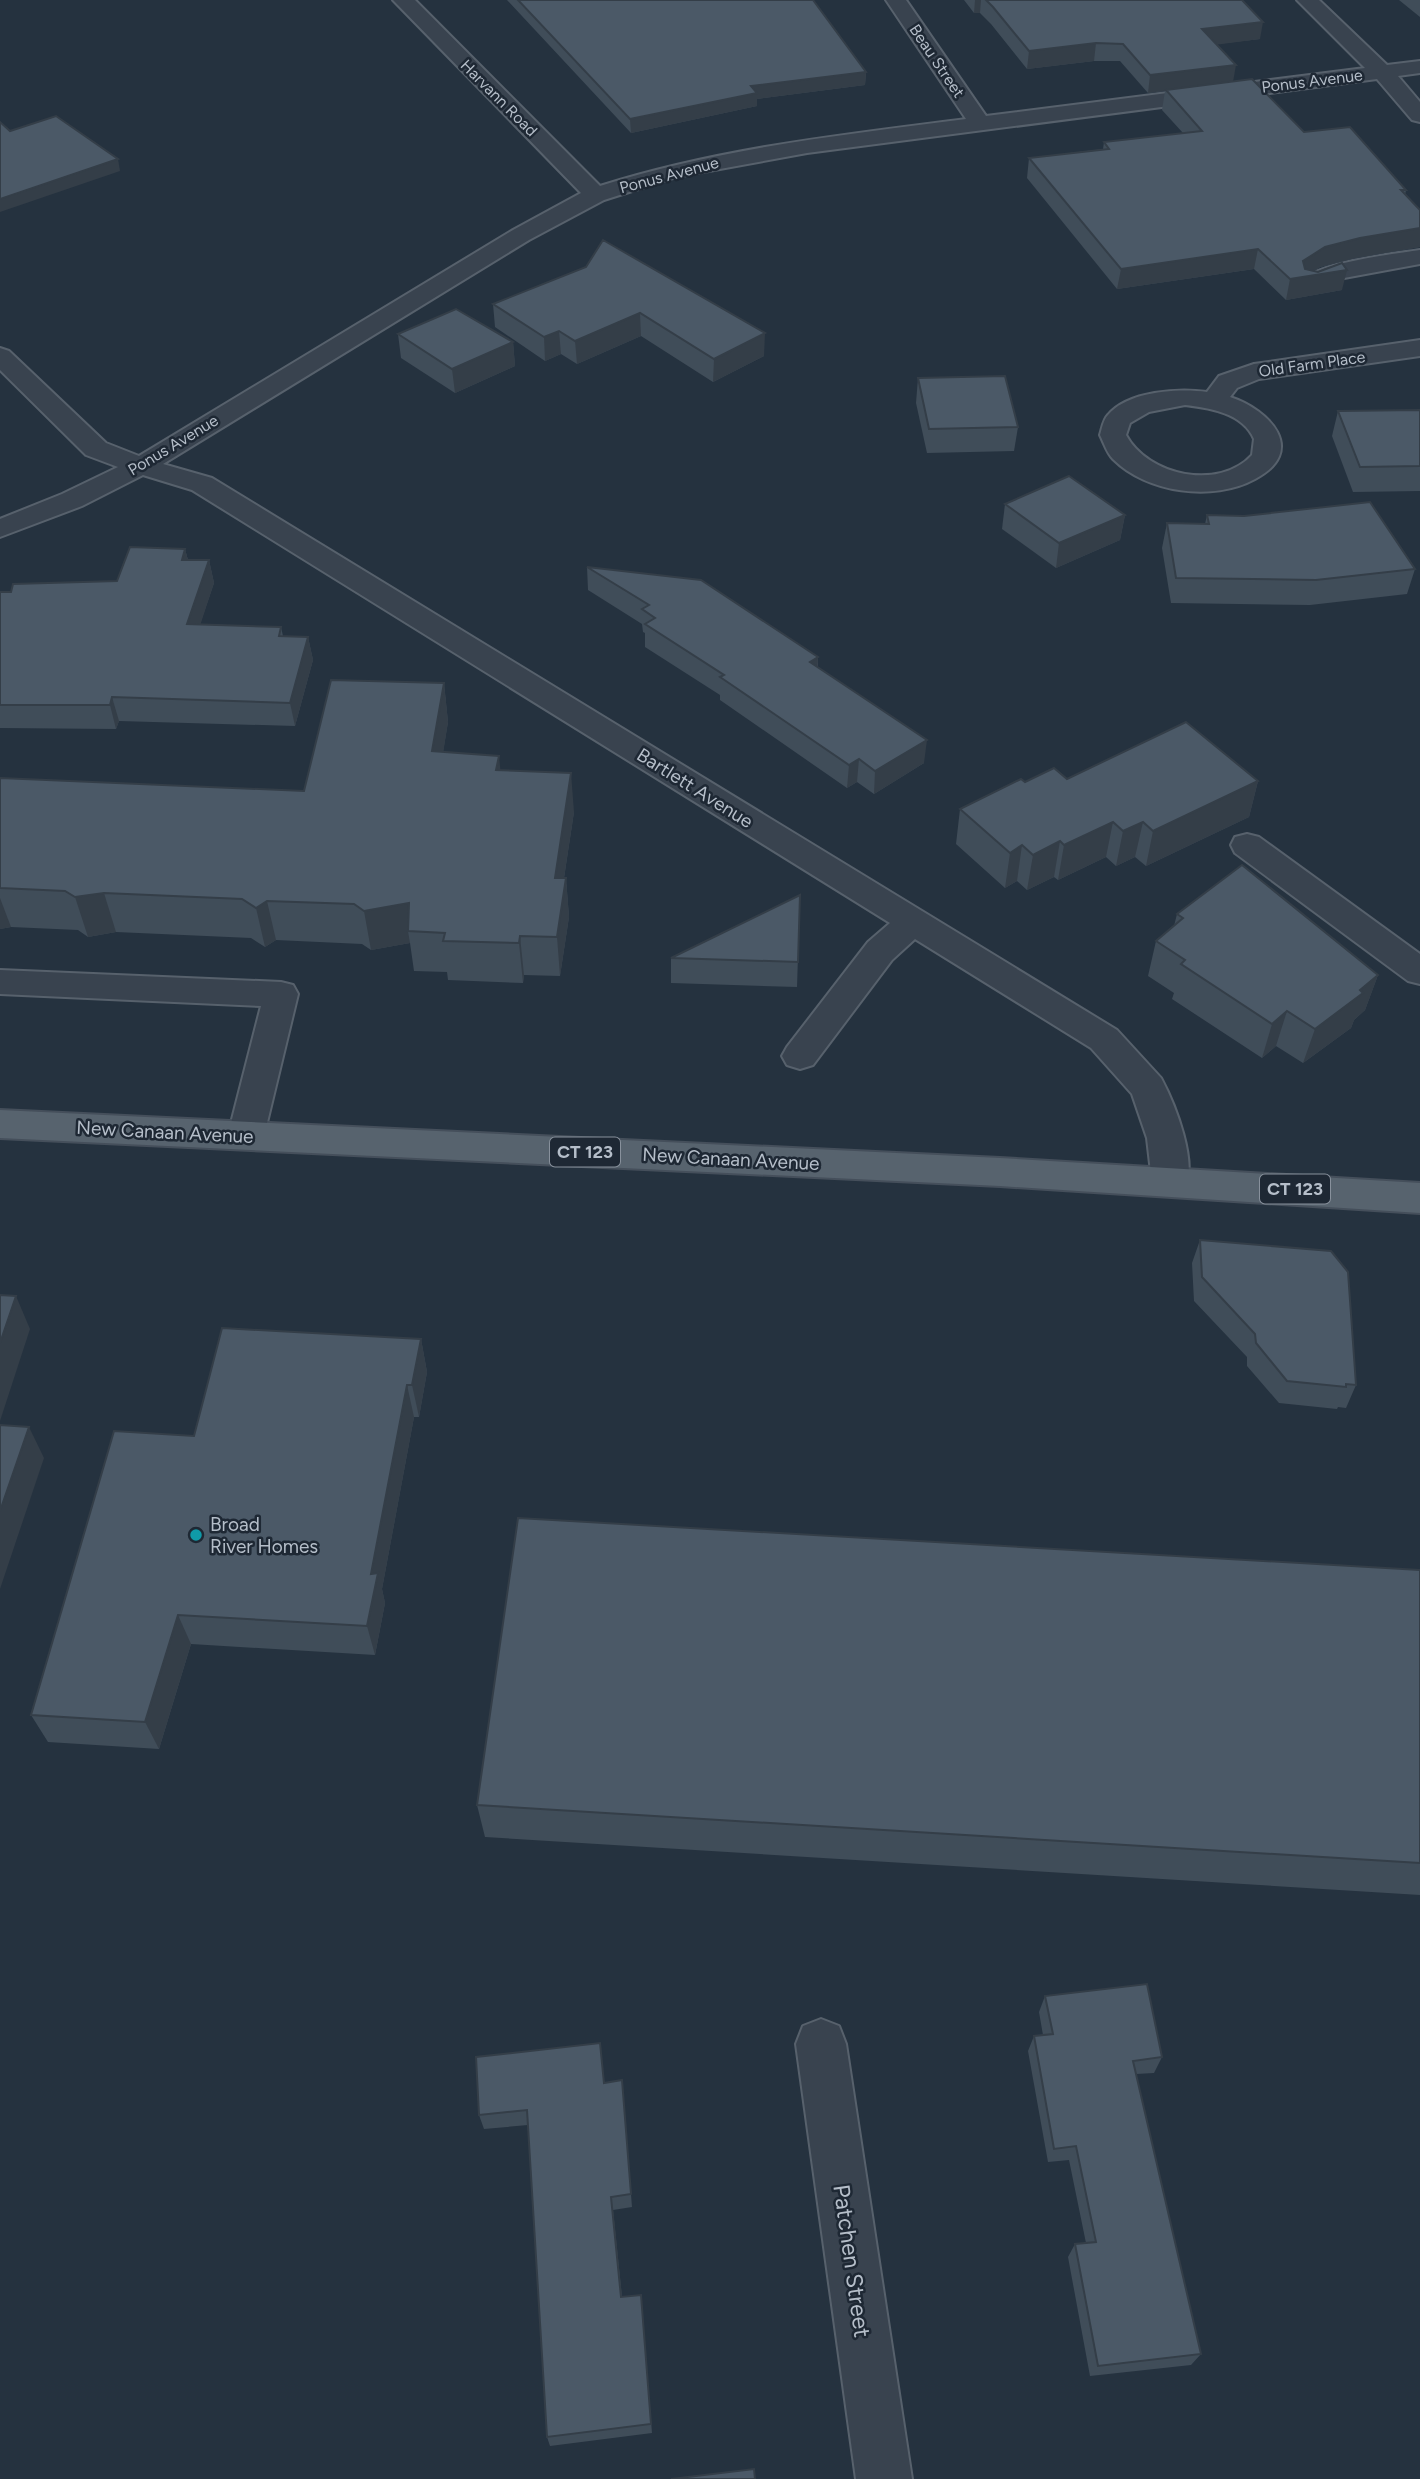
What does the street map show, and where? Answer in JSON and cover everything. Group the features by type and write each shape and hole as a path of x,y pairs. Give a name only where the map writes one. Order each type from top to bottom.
{"main road":[{"name":"New Canaan Avenue","path":"0,1124 1171,1181 1420,1198"}],"street":[{"name":"Harvann Road","path":"403,0 596,195"},
{"name":"Beau Street","path":"896,0 979,122"},
{"path":"1307,0 1382,72 1420,115"},
{"name":"Ponus Avenue","path":"0,529 72,500 141,466 521,235 596,195 672,171 738,157 979,122 1420,67"},
{"path":"1312,283 1338,272 1420,257"},
{"name":"Old Farm Place","path":"1214,401 1228,382 1254,372 1420,348"},
{"name":"Bartlett Avenue","path":"0,356 96,449 202,484 1104,1039 1148,1088 1166,1138 1171,1181"},
{"path":"1185,397 1214,401 1241,411 1261,425 1270,441 1267,458 1252,472 1228,481 1198,483 1166,479 1139,468 1119,453 1112,436 1116,420 1131,407 1185,397"},
{"path":"1247,845 1420,972"},
{"path":"800,1056 880,951 912,922"},
{"path":"0,982 281,995 246,1135"},
{"name":"Patchen Street","path":"821,2044 884,2479"}],"building":[{"path":"518,0 813,0 866,72 751,86 757,93 630,119"},
{"path":"986,0 1242,0 1263,22 1202,29 1236,65 1150,75 1123,44 1096,43 1029,51"},
{"path":"1252,79 1304,132 1350,127 1406,190 1401,190 1420,210 1420,228 1325,247 1303,261 1305,269 1318,272 1342,263 1347,270 1290,279 1258,249 1121,269 1029,158 1109,149 1104,142 1202,131 1166,90"},
{"path":"56,116 118,159 0,199 0,122 10,131"},
{"path":"603,240 765,333 714,359 640,313 575,341 559,331 544,337 493,304 586,267"},
{"path":"456,309 513,342 452,369 398,334"},
{"path":"1005,376 1018,427 929,429 918,378"},
{"path":"1420,410 1420,466 1360,467 1338,411"},
{"path":"1069,476 1125,515 1059,543 1005,504"},
{"path":"1370,502 1415,569 1316,580 1176,578 1167,523 1209,524 1207,515 1244,516"},
{"path":"130,547 185,549 182,560 209,560 187,624 281,627 279,636 308,637 290,703 112,697 110,705 0,705 0,592 11,592 13,584 117,581"},
{"path":"587,567 701,580 818,657 810,662 927,740 875,771 859,759 849,765 720,677 724,675 645,624 655,618 642,609 649,605"},
{"path":"331,680 444,683 432,751 499,756 496,770 571,773 555,878 566,878 557,937 520,936 519,943 443,941 445,933 408,931 409,903 364,911 354,904 267,901 256,908 242,899 104,893 75,897 65,891 0,888 0,778 304,791"},
{"path":"1186,722 1258,781 1153,831 1143,822 1123,831 1113,822 1064,845 1060,841 1033,855 1022,845 1010,853 960,809 1021,779 1025,782 1054,768 1067,779"},
{"path":"1242,865 1378,975 1360,990 1363,993 1315,1029 1287,1011 1272,1024 1181,964 1185,960 1156,941 1183,918 1177,914"},
{"path":"800,895 798,962 671,958"},
{"path":"1200,1240 1331,1251 1348,1272 1356,1385 1346,1384 1346,1387 1287,1381 1256,1343 1255,1334 1202,1277"},
{"path":"0,1295 16,1296 0,1343"},
{"name":"Broad River Homes","path":"222,1328 421,1339 412,1385 407,1385 371,1574 378,1573 367,1626 178,1615 145,1722 31,1715 114,1431 194,1436"},
{"path":"0,1425 29,1427 0,1511"},
{"path":"518,1518 1420,1570 1420,1863 477,1805"},
{"path":"1147,1984 1162,2057 1133,2061 1201,2354 1098,2366 1075,2244 1096,2242 1076,2146 1054,2149 1034,2036 1053,2034 1045,1996"},
{"path":"600,2043 604,2083 622,2080 631,2194 611,2197 621,2297 641,2295 651,2424 547,2437 527,2110 479,2115 476,2057"},
{"path":"754,2469 755,2479 671,2479"}],"place":[{"name":"Broad River Homes","path":"196,1535"}]}
